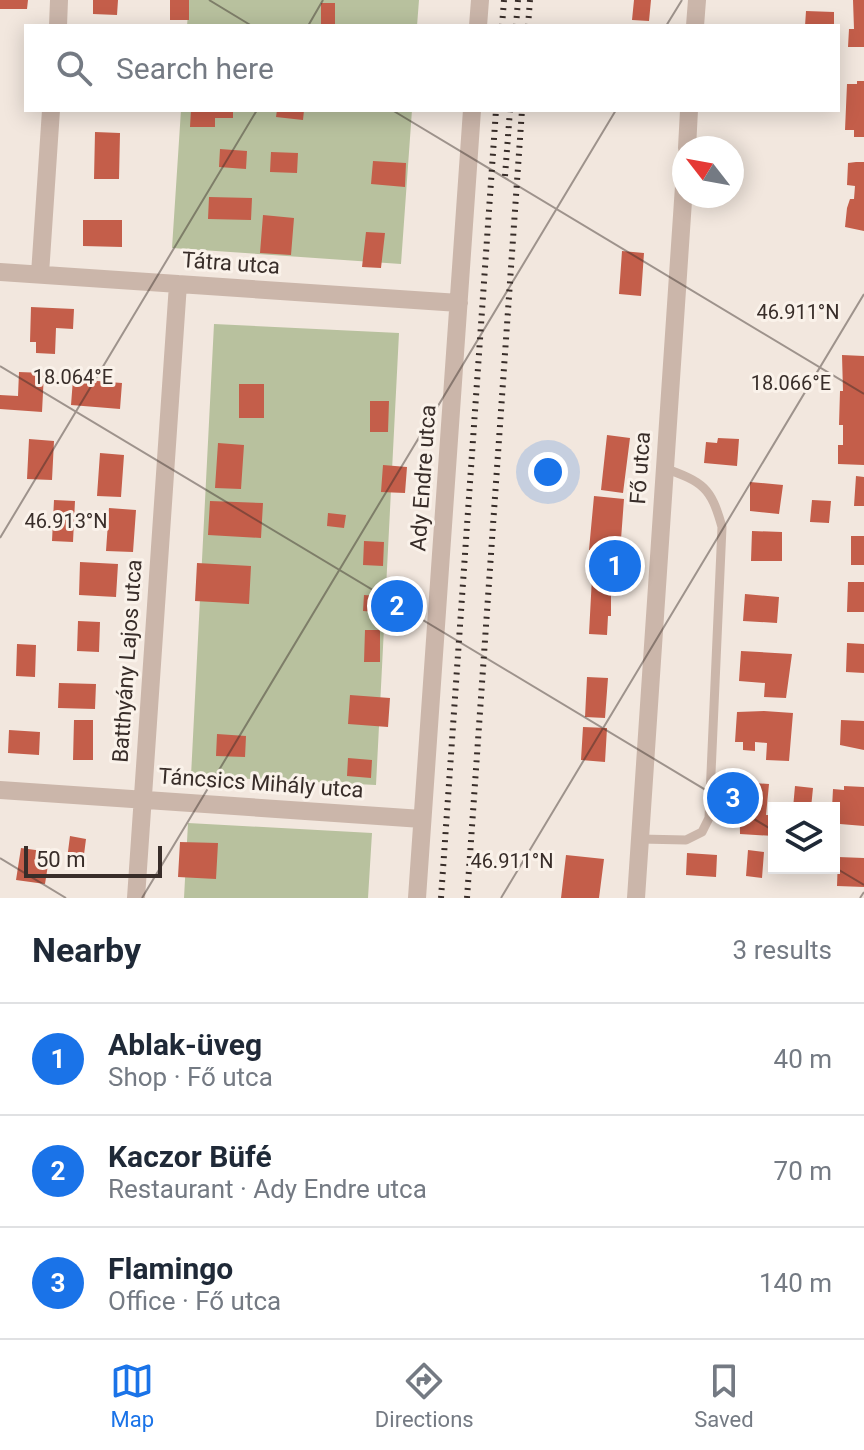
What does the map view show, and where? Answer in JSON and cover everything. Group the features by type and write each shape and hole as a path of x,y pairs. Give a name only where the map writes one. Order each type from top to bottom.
{"street":[{"path":"58,24 59,0"},
{"path":"478,24 480,0"},
{"path":"695,24 697,0"},
{"path":"40,274 51,112"},
{"name":"Ady Endre utca","path":"417,898 472,112"},
{"path":"688,136 689,112"},
{"name":"Fő utca","path":"636,898 682,208"},
{"name":"Tátra utca","path":"0,272 459,303"},
{"name":"Batthyány Lajos utca","path":"136,898 178,284"},
{"name":"Táncsics Mihály utca","path":"0,790 142,797 422,819"}],"lane":[{"path":"640,839 686,840 702,832 709,818 722,527 714,498 699,481 664,468"}],"green space":[{"path":"189,0 419,0 417,24 187,24"},
{"path":"181,112 412,112 401,264 172,248"},
{"path":"214,324 399,333 376,785 191,776"},
{"path":"188,823 372,833 368,898 184,898"}],"building":[{"path":"0,0 28,0 27,9 0,9"},
{"path":"93,0 118,0 117,15 93,14"},
{"path":"170,0 189,0 189,20 170,20"},
{"path":"634,0 651,0 649,21 632,20"},
{"path":"853,0 864,0 864,47 848,47 849,29 854,29"},
{"path":"321,3 335,3 335,24 321,24"},
{"path":"806,11 834,12 834,24 805,24"},
{"path":"857,81 864,81 864,137 854,137 854,130 845,130 847,84 857,84"},
{"path":"191,112 233,112 233,118 215,118 215,127 190,127"},
{"path":"277,112 304,112 303,120 276,117"},
{"path":"95,132 120,133 119,179 94,179"},
{"path":"220,149 247,151 246,169 219,167"},
{"path":"271,152 298,153 297,173 270,172"},
{"path":"373,161 406,163 405,187 371,184"},
{"path":"864,162 864,231 845,227 847,208 850,199 854,199 855,186 847,185 848,163"},
{"path":"209,197 252,198 251,220 208,219"},
{"path":"263,215 294,218 291,255 260,253"},
{"path":"83,220 122,220 122,247 83,246"},
{"path":"366,232 385,233 381,268 362,267"},
{"path":"622,251 644,253 641,296 619,294"},
{"path":"31,307 74,309 73,329 56,328 55,354 36,353 36,342 30,342"},
{"path":"842,355 864,356 864,465 838,464 838,445 843,445 843,425 839,425 840,391 843,391"},
{"path":"19,372 44,373 42,412 0,409 0,395 18,396"},
{"path":"73,379 122,383 120,409 71,405"},
{"path":"239,384 264,384 264,418 239,418"},
{"path":"370,401 389,401 388,432 370,432"},
{"path":"607,435 630,438 623,493 601,490"},
{"path":"718,438 739,439 737,466 704,463 706,442 717,443"},
{"path":"29,439 54,441 52,480 27,479"},
{"path":"218,443 244,445 241,489 215,488"},
{"path":"100,453 124,455 121,497 97,496"},
{"path":"383,465 407,467 405,493 381,492"},
{"path":"856,476 864,477 864,506 854,506"},
{"path":"750,482 783,485 779,514 750,511"},
{"path":"594,496 624,499 620,553 589,550"},
{"path":"54,500 75,501 73,542 52,541"},
{"path":"812,500 831,501 829,523 810,522"},
{"path":"210,501 263,503 261,538 208,535"},
{"path":"109,508 136,510 133,552 106,551"},
{"path":"328,513 346,515 344,528 327,526"},
{"path":"752,531 782,532 782,561 751,561"},
{"path":"851,536 864,536 864,565 851,565"},
{"path":"364,541 384,542 383,566 363,565"},
{"path":"80,562 118,564 116,597 79,595"},
{"path":"197,563 251,566 249,604 195,601"},
{"path":"592,577 611,579 611,616 608,616 607,635 589,634"},
{"path":"848,582 864,582 864,612 847,612"},
{"path":"745,594 779,597 777,623 743,621"},
{"path":"364,595 391,597 389,613 363,611"},
{"path":"78,621 100,622 99,652 77,651"},
{"path":"365,630 380,630 380,662 364,662"},
{"path":"847,643 864,644 864,673 846,672"},
{"path":"17,644 36,645 35,677 16,676"},
{"path":"741,651 792,654 786,698 764,697 765,683 739,681"},
{"path":"587,677 608,678 605,718 585,717"},
{"path":"59,683 96,684 95,709 58,708"},
{"path":"350,695 390,698 388,727 348,724"},
{"path":"737,712 793,713 789,761 766,760 767,743 755,742 755,751 743,750 743,742 735,742"},
{"path":"74,720 93,720 93,760 73,760"},
{"path":"841,720 864,721 864,750 840,745"},
{"path":"583,727 607,728 605,762 581,760"},
{"path":"9,730 40,732 39,755 8,753"},
{"path":"217,734 246,736 245,757 216,756"},
{"path":"348,758 372,760 371,778 347,776"},
{"path":"739,782 769,784 768,836 740,834"},
{"path":"795,786 813,788 812,802 794,802"},
{"path":"844,786 864,787 864,826 840,824 840,802 832,802 833,789 844,790"},
{"path":"70,836 86,839 82,870 66,867"},
{"path":"180,842 218,843 216,879 178,877"},
{"path":"21,848 50,852 45,884 16,880"},
{"path":"748,850 764,852 762,878 746,876"},
{"path":"687,853 717,855 716,877 686,875"},
{"path":"566,855 604,859 599,898 561,898"},
{"path":"840,857 864,858 864,887 837,886"}],"railway":[{"path":"502,24 504,0"},
{"path":"516,24 518,0"},
{"path":"528,24 530,0"},
{"path":"441,898 496,112"},
{"path":"505,176 510,112"},
{"path":"467,898 522,112"}],"place":[{"name":"Ablak-üveg","path":"615,566"},
{"name":"Kaczor Büfé","path":"397,606"},
{"name":"Flamingo","path":"733,798"}]}
